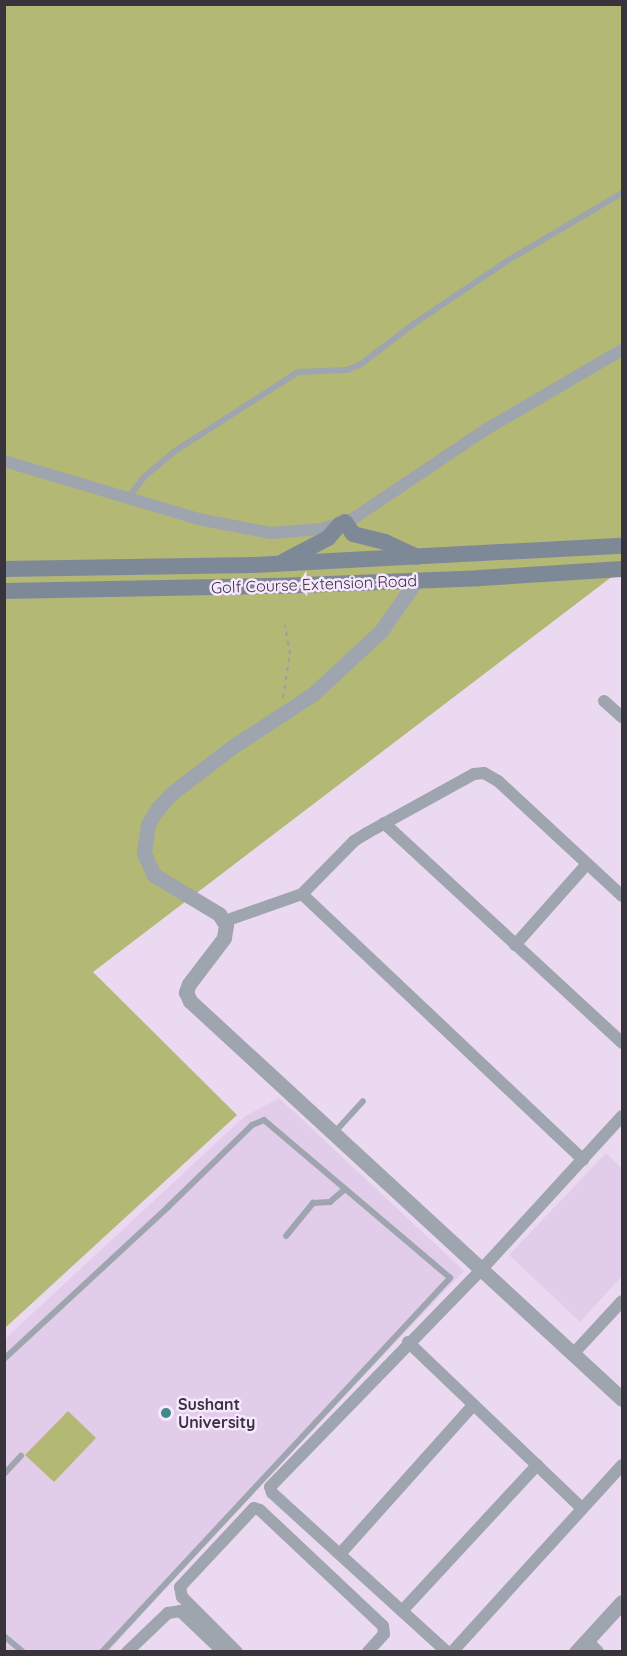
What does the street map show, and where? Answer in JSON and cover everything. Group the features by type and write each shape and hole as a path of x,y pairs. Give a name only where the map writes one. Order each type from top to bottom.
{"main road":[{"path":"278,564 321,542 342,523 353,534 386,542 419,558"},
{"name":"Golf Course Extension Road","path":"4,569 278,564 622,546"},
{"path":"598,548 599,570"},
{"path":"211,566 211,588"},
{"name":"Golf Course Extension Road","path":"4,591 211,588 416,581 622,568"}],"street":[{"path":"4,461 198,519 271,533 309,531 342,523 484,430 622,350"},
{"path":"416,581 381,631 313,694 232,747 172,793 158,808 145,834 144,853 154,875 219,914 225,921 224,938 189,984 187,997 224,1034 622,1399"},
{"path":"604,701 622,717"},
{"path":"225,921 302,894 354,841 474,774 484,773 498,781 622,896"},
{"path":"384,823 622,1043"},
{"path":"515,945 587,864"},
{"path":"302,894 583,1160"},
{"path":"447,1652 272,1492 270,1487 408,1342 481,1270 622,1116"},
{"path":"573,1354 622,1301"},
{"path":"408,1342 582,1508"},
{"path":"328,1575 473,1405"},
{"path":"402,1611 537,1465"},
{"path":"452,1652 622,1465"},
{"path":"237,1652 182,1597 180,1587 254,1508 260,1510 383,1626 384,1634 368,1652"},
{"path":"314,1562 330,1545"},
{"path":"598,1652 581,1646 622,1602"},
{"path":"127,1652 168,1613 180,1611 223,1652"}],"lane":[{"path":"127,499 144,477 168,456 298,372 347,370 361,364 415,323 507,261 622,193"},
{"path":"334,1134 363,1101"},
{"path":"4,1359 257,1122 264,1120 450,1278 102,1652"},
{"path":"286,1236 313,1203 330,1202 345,1190"},
{"path":"4,1474 21,1456"},
{"path":"4,1636 23,1652"}],"path":[{"path":"280,715 290,654 285,625"}],"shaded area":[{"name":"Sushant University","path":"279,1098 464,1271 258,1486 109,1651 5,1652 5,1339 244,1117"},
{"path":"606,1153 622,1169 622,1276 580,1322 509,1255"}],"green space":[{"path":"5,5 622,5 622,569 93,972 237,1115 5,1328"},
{"path":"68,1411 96,1438 54,1482 25,1455"}],"place":[{"name":"Sushant University","path":"166,1413"}]}
